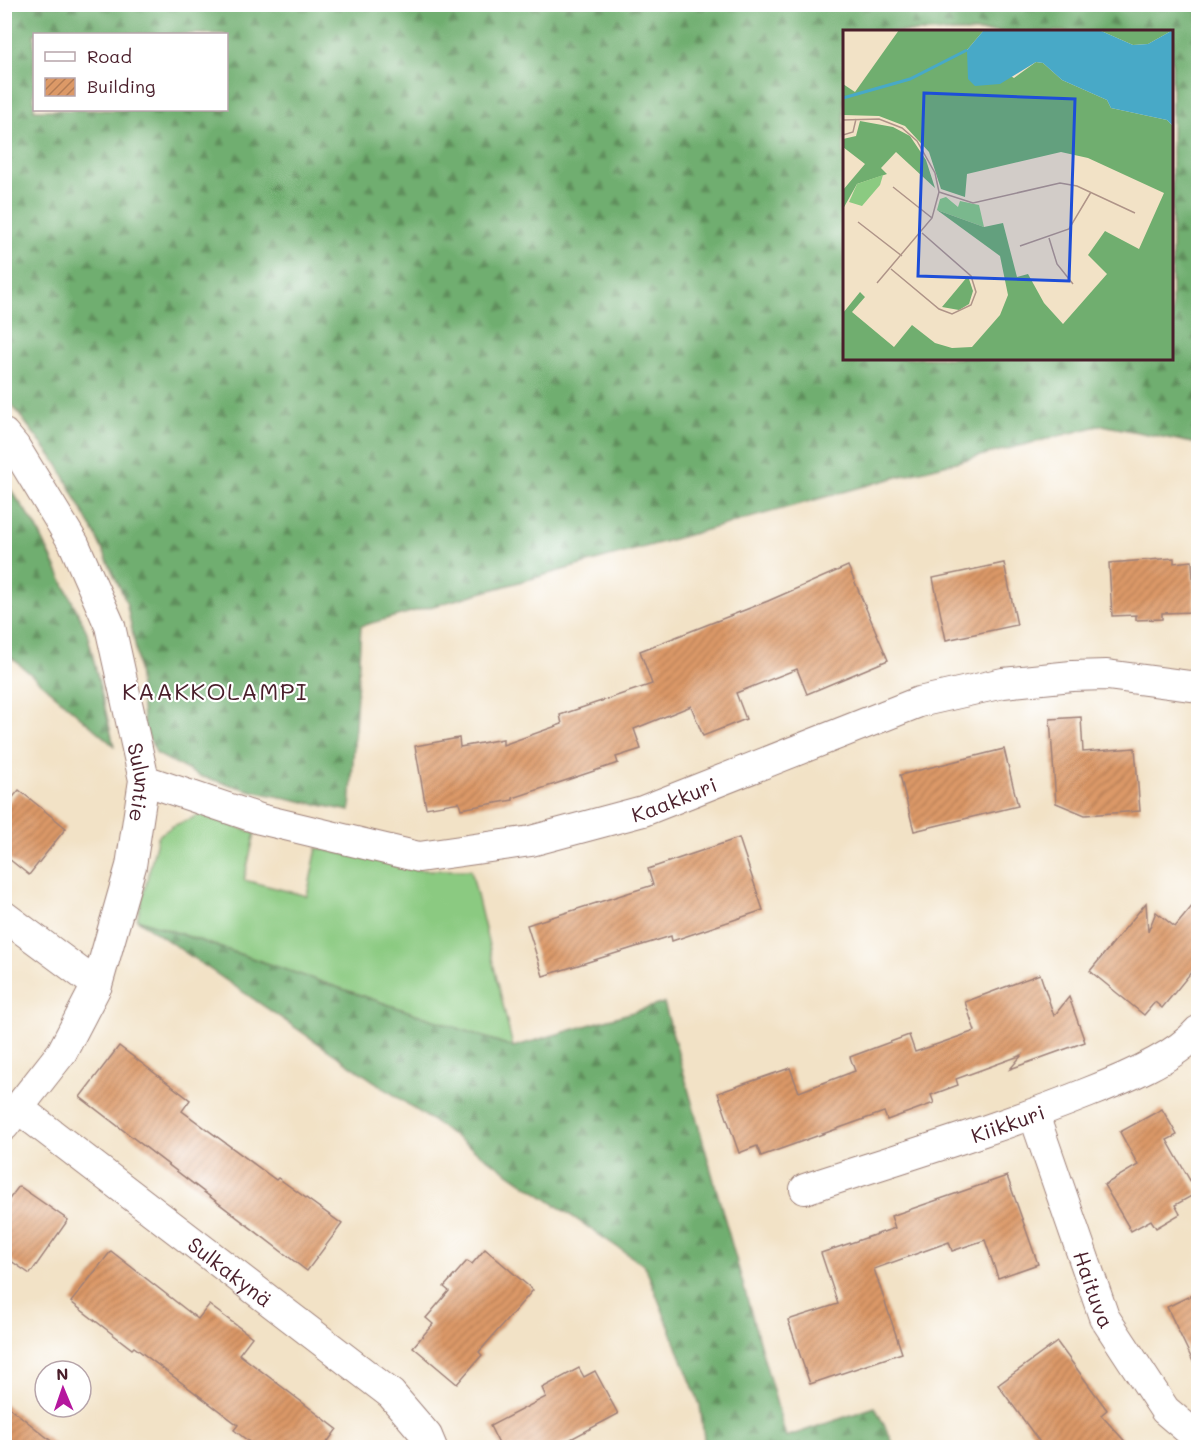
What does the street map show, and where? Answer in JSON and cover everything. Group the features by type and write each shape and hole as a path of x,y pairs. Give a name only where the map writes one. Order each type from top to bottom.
{"street":[{"name":"Suluntie","path":"4,434 15,447 74,544 110,626 144,780 131,866 96,984 62,1052 11,1117"},
{"name":"Kaakkuri","path":"144,780 260,819 419,857 531,841 643,811 919,702 1003,683 1107,675 1198,687"},
{"path":"4,916 96,984"},
{"name":"Kiikkuri","path":"805,1189 1034,1115 1132,1075 1190,1040 1198,1031"},
{"name":"Haituva","path":"1034,1115 1104,1317 1165,1410 1198,1438"},
{"name":"Sulkakynä","path":"11,1117 391,1394 427,1436 432,1448"}],"green space":[{"path":"5,5 1198,5 1198,444 1102,425 901,476 361,626 350,811 256,792 199,776 157,754 144,728 136,649 126,601 95,534 58,465 5,396"},
{"path":"4,480 36,526 87,632 114,746 5,652"},
{"path":"200,815 255,833 244,880 307,896 317,848 420,870 471,870 513,1047 137,919 158,836 173,826"},
{"path":"136,919 513,1047 664,1003 786,1437 875,1407 895,1447 705,1447 700,1405 645,1266"}],"building":[{"path":"1174,558 1174,563 1192,561 1195,612 1162,613 1162,619 1136,620 1136,615 1112,616 1109,563"},
{"path":"1004,563 1017,625 946,640 933,578"},
{"path":"848,566 888,660 807,694 797,669 736,693 746,719 703,736 691,706 634,729 641,749 616,757 618,763 513,798 513,800 461,809 459,802 426,808 415,746 459,738 460,747 503,739 503,745 562,724 560,715 652,684 640,651 768,601"},
{"path":"1081,717 1083,752 1135,748 1140,811 1085,815 1056,803 1050,719"},
{"path":"1004,749 1018,806 914,831 900,775"},
{"path":"19,790 66,828 29,875 4,855 4,808"},
{"path":"739,838 763,910 672,941 671,936 543,976 527,925 653,885 648,869"},
{"path":"1198,899 1198,964 1162,1008 1155,1002 1144,1015 1090,971 1146,903 1148,932 1156,912 1175,927"},
{"path":"1040,974 1054,1016 1069,997 1085,1042 1010,1069 1022,1055 956,1079 958,1085 931,1095 934,1103 887,1120 884,1112 761,1156 757,1146 739,1153 718,1093 790,1068 799,1092 855,1071 850,1057 909,1035 915,1052 975,1031 965,1002"},
{"path":"119,1046 190,1100 182,1111 276,1180 278,1178 342,1224 307,1271 80,1097"},
{"path":"1162,1109 1177,1135 1167,1140 1197,1193 1175,1205 1180,1214 1156,1228 1151,1220 1131,1231 1104,1185 1138,1165 1120,1132"},
{"path":"1007,1176 1038,1264 998,1278 985,1240 952,1251 949,1242 874,1269 902,1353 810,1384 788,1320 838,1304 821,1253 895,1228 891,1216"},
{"path":"19,1186 68,1220 30,1274 4,1256 4,1206"},
{"path":"485,1249 533,1290 479,1352 482,1355 457,1384 413,1347 433,1324 426,1318 449,1291 444,1287 467,1261 472,1264"},
{"path":"111,1251 198,1319 209,1305 252,1337 239,1354 337,1429 323,1448 257,1448 234,1430 238,1425 71,1302"},
{"path":"1198,1292 1198,1372 1167,1307"},
{"path":"1057,1342 1107,1410 1101,1415 1131,1448 1044,1448 998,1385"},
{"path":"579,1368 584,1377 595,1371 618,1414 554,1448 501,1448 490,1426 546,1397 542,1388"},
{"path":"4,1403 60,1448 4,1448"}],"district":[{"name":"KAAKKOLAMPI","path":"215,690"}]}
